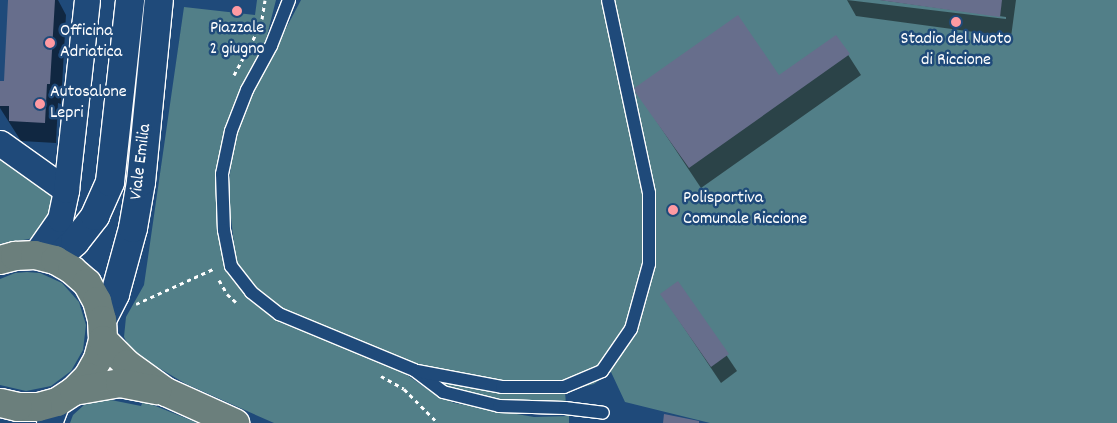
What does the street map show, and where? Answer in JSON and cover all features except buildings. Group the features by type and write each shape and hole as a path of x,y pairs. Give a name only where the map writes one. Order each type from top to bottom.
{"main road":[{"path":"0,260 15,256 45,258 72,270 87,283 97,301 103,330 98,359 88,377 56,412"},
{"path":"103,330 127,364 166,392 235,423"},
{"path":"0,403 18,408 38,407 56,412 120,382 166,392"}],"street":[{"path":"45,258 60,219 66,190 88,0"},
{"name":"Viale Emilia","path":"45,258 75,242 95,216 110,182 130,0"},
{"name":"Viale Emilia","path":"103,330 133,228 141,182 159,0"},
{"path":"0,143 66,190"},
{"path":"0,403 16,423"}],"lane":[{"path":"289,0 271,46 247,90 231,131 222,174 224,230 231,266 251,292 279,314 414,370 502,387 564,387 602,371 631,329 649,264 649,193 608,0"},
{"path":"414,370 443,392 499,406 565,408 603,413"}],"path":[{"path":"262,23 265,0"},
{"path":"233,76 258,31"},
{"path":"212,260 213,269 227,294 241,306"},
{"path":"103,330 213,269"},
{"path":"380,375 404,389 438,423"}],"green space":[{"path":"257,0 276,0 266,39 230,117 224,253 235,282 252,302 279,322 363,354 404,373 433,393 454,403 534,417 569,416 569,423 274,423 186,384 132,352 124,337 126,317 144,285 184,7 255,15"},
{"name":"Polisportiva Comunale Riccione","path":"301,0 1117,0 1117,423 710,423 625,402 611,372 594,384 565,392 566,404 503,403 442,386 384,351 293,315 262,294 248,280 236,261 228,192 232,155 242,117 258,81"},
{"path":"0,157 54,196 48,227 29,239 0,244"},
{"path":"15,273 40,273 62,283 79,302 86,325 83,350 71,371 51,386 26,391 0,385 0,279"},
{"path":"106,399 141,406 143,401 198,423 70,423 73,415 84,405"}],"place":[{"name":"Piazzale 2 giugno","path":"237,11"},
{"name":"Stadio del Nuoto di Riccione","path":"956,22"},
{"name":"Officina Adriatica","path":"50,43"},
{"name":"Autosalone Lepri","path":"40,104"},
{"name":"Polisportiva Comunale Riccione","path":"673,210"}]}
